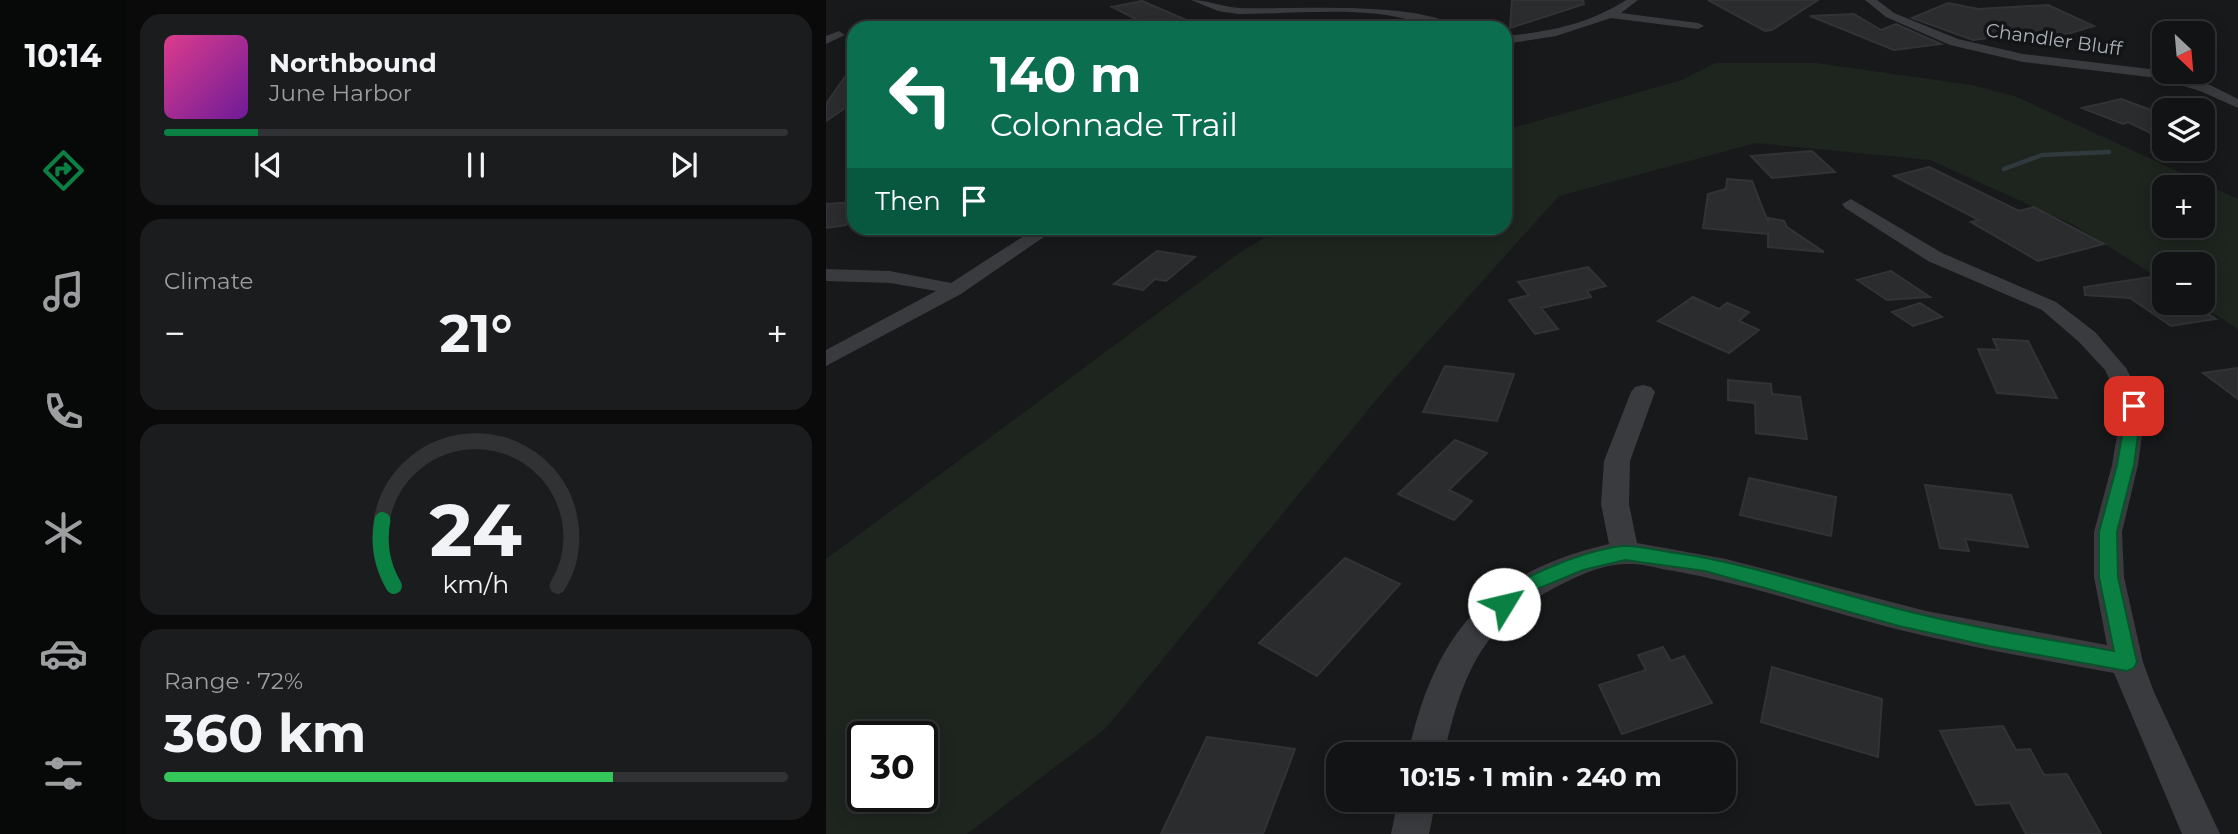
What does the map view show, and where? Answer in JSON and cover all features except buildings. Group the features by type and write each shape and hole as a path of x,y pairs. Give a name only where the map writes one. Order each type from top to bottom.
{"street":[{"path":"1196,0 1213,7 1238,11 1386,10 1436,21"},
{"path":"1512,39 1559,33 1591,24 1614,15 1633,0"},
{"name":"Chandler Bluff","path":"1870,0 1890,15 1954,42 2023,58 2158,74 2205,88 2238,104"},
{"path":"1614,15 1698,26"},
{"path":"826,40 839,35"},
{"path":"1851,204 1935,257 2049,306 2087,337 2115,368 2134,406 2125,465 2108,532 2109,577 2127,662 2137,692 2201,834"},
{"path":"826,359 890,327 954,290 1037,235"},
{"path":"826,275 889,276 954,290"},
{"path":"1625,553 1615,504 1617,461 1643,392"},
{"path":"1428,742 1437,700 1462,646 1491,613 1530,584 1579,564 1625,553 1705,564 1899,617 1989,637 2127,662"},
{"path":"1410,834 1415,812"}],"shaded area":[{"path":"1715,63 1816,63 1972,85 2017,97 2186,175 2152,175 2152,238 2215,238 2215,188 2238,199 2238,329 2215,314 2215,252 2152,252 2152,274 2074,225 1930,160 1756,143 1559,196 1387,387 1105,729 967,834 826,834 826,559 1239,253 1269,235 1512,235 1512,128 1682,80"}],"waterway":[{"path":"2004,169 2042,155 2109,152"}],"route":[{"path":"1504,604 1530,584 1579,564 1625,553 1705,564 1899,617 1989,637 2127,662 2109,577 2108,532 2125,465 2134,406"}]}
